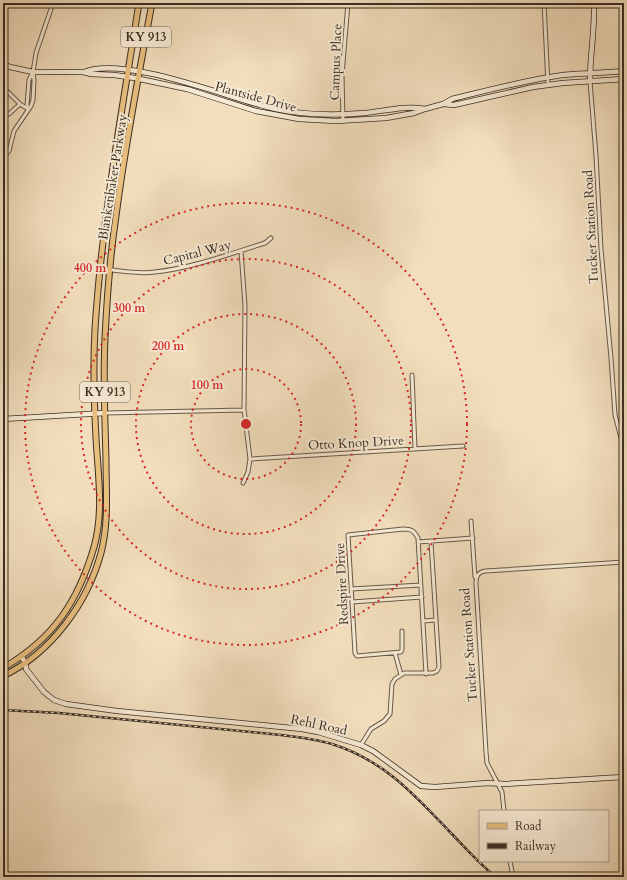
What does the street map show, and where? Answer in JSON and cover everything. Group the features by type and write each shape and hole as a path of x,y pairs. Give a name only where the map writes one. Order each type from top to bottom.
{"main road":[{"name":"Blankenbaker Parkway","path":"3,668 22,656 48,634 67,609 83,581 98,531 100,506 95,414 95,330 108,196 139,3"},
{"name":"Blankenbaker Parkway","path":"3,676 25,662 54,638 75,611 92,577 101,552 106,516 105,340 115,216 152,3"}],"street":[{"path":"3,156 9,151 14,131 31,106 33,100 33,72 36,53 53,3"},
{"name":"Campus Place","path":"343,121 343,67 348,3"},
{"path":"544,3 548,85"},
{"name":"Tucker Station Road","path":"594,3 590,81 601,249 615,415 624,449"},
{"name":"Plantside Drive","path":"3,64 18,70 33,72 83,72 128,77 187,89 256,111 283,117 305,120 343,121 414,114 443,104 452,99 519,82 548,77 624,71"},
{"name":"Plantside Drive","path":"83,72 91,68 140,72 195,84 260,105 291,111 322,114 343,114 386,111 413,107 425,109"},
{"path":"28,109 29,80 33,72"},
{"name":"Plantside Drive","path":"443,104 454,106 493,96 548,85 624,79"},
{"path":"3,86 20,104 28,109"},
{"path":"491,89 493,96"},
{"path":"226,101 228,95"},
{"path":"9,114 20,104"},
{"name":"Capital Way","path":"101,268 154,273 161,272 193,265 265,244 271,238"},
{"path":"241,251 244,306 244,410 250,459 248,472 243,483"},
{"path":"412,375 415,449"},
{"path":"3,419 105,413 244,410"},
{"name":"Otto Knop Drive","path":"250,459 463,446"},
{"path":"471,521 476,581"},
{"name":"Redspire Drive","path":"395,653 357,656 355,653 348,535 411,529 415,532 418,542"},
{"path":"426,674 418,542 473,538"},
{"path":"361,745 370,728 384,721 390,714 392,684 395,679 404,674 426,674 437,671 432,542"},
{"name":"Tucker Station Road","path":"504,810 502,792 488,763 486,752 476,581 479,573 485,570 624,562"},
{"path":"351,589 421,585"},
{"path":"352,602 422,597"},
{"path":"423,621 436,620"},
{"path":"401,675 395,653 401,652 402,650 402,631"},
{"name":"Rehl Road","path":"22,656 26,669 44,692 54,700 66,704 117,711 302,729 318,732 361,745 373,751 421,786 436,787 488,783 624,777"},
{"path":"510,862 513,877"}],"railway":[{"path":"3,710 59,713 281,735 313,739 332,744 367,759 396,779 422,803 489,872 496,877"}]}
